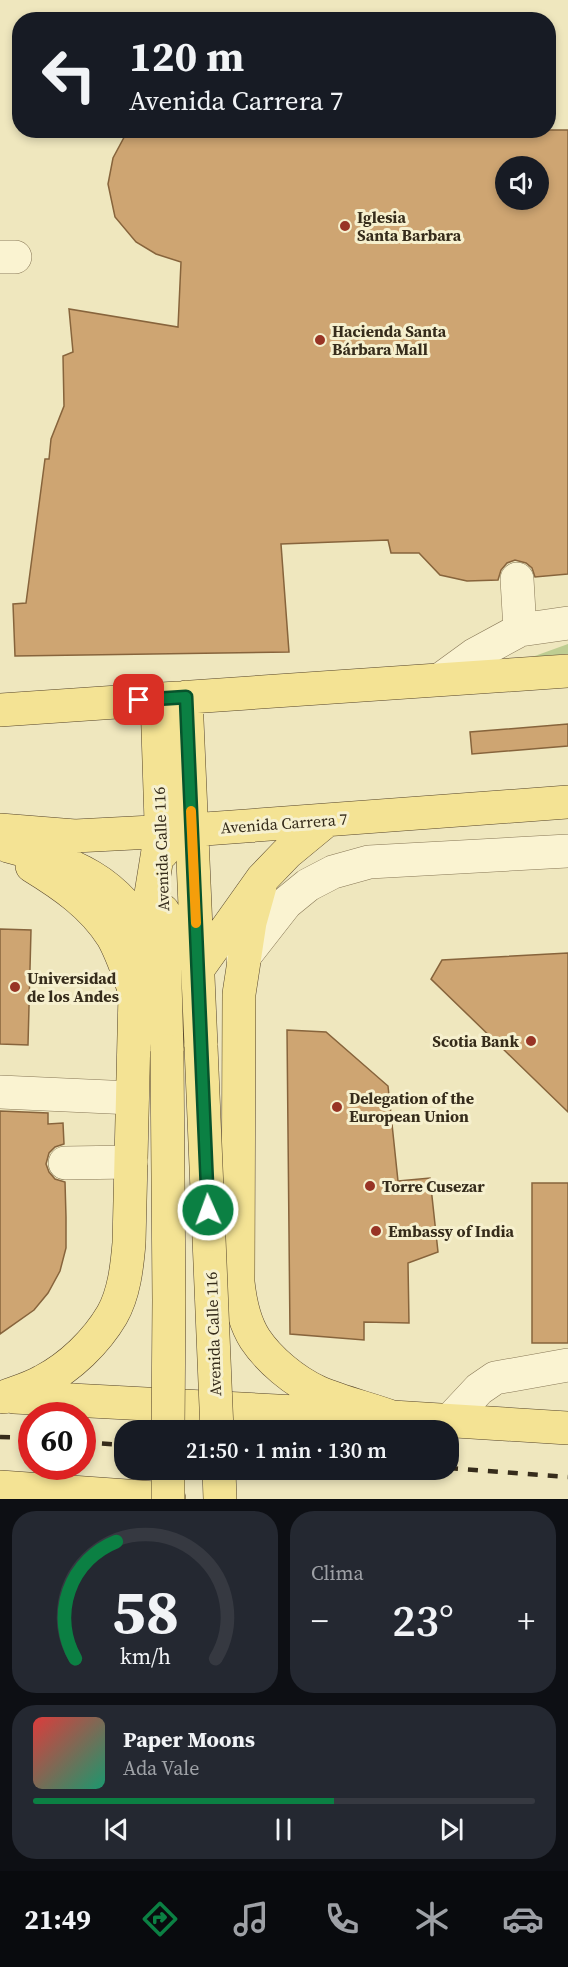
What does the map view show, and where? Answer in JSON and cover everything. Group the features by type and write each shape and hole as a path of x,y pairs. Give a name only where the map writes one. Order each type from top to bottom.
{"main road":[{"path":"0,710 568,671"},
{"name":"Avenida Calle 116","path":"168,1420 165,974 176,831 172,698"},
{"name":"Avenida Carrera 7","path":"0,830 75,836 176,831 568,802"},
{"path":"198,969 262,879 287,853 327,819"},
{"path":"2,1396 42,1382 64,1367 81,1354 113,1314 127,1268 129,1243 135,993 144,931 176,831"},
{"name":"Avenida Calle 116","path":"176,831 198,969 217,1420"},
{"path":"0,844 48,857 94,878 120,898 144,931 165,974"},
{"path":"0,853 29,864 82,900 112,937 135,993"},
{"path":"262,879 250,922 239,994 238,1282 240,1302 254,1338 274,1361 296,1379 317,1391 392,1417"},
{"path":"2,1396 450,1420"},
{"path":"459,1421 568,1428"},
{"path":"0,1487 168,1499 168,1480"},
{"path":"219,1480 220,1499"}],"street":[{"path":"518,579 520,630"},
{"path":"441,679 474,655 520,630 568,623"},
{"path":"243,958 286,903 308,885 333,872 369,862 391,860 568,851"},
{"path":"0,1092 132,1098"},
{"path":"64,1163 131,1161"},
{"path":"450,1420 478,1389 495,1378 568,1365"}],"green space":[{"path":"568,644 568,654 532,657"}],"building":[{"name":"Hacienda Santa Bárbara Mall","path":"556,130 568,130 568,574 535,577 532,568 526,563 515,560 507,563 501,570 498,580 467,581 440,575 419,553 391,553 388,540 281,544 289,652 15,656 13,604 26,603 45,459 49,459 51,439 64,406 63,356 73,352 69,309 178,327 181,262 156,254 136,242 115,217 108,184 113,158 124,138 556,138"},
{"path":"568,724 568,746 472,754 470,732"},
{"name":"Universidad de los Andes","path":"0,929 31,930 28,1045 0,1044"},
{"name":"Scotia Bank","path":"568,953 568,1112 431,979 442,960"},
{"name":"Torre Cusezar","path":"287,1030 326,1032 388,1086 398,1181 430,1178 438,1252 408,1263 409,1323 364,1322 364,1340 290,1334"},
{"path":"0,1111 48,1113 48,1124 63,1123 64,1144 55,1147 49,1153 46,1164 55,1179 65,1182 66,1248 60,1271 48,1293 34,1310 0,1334"},
{"path":"532,1183 568,1183 568,1343 532,1343"}],"railway":[{"path":"0,1437 18,1438"},
{"path":"96,1443 114,1444"},
{"path":"459,1469 568,1477"}],"slow traffic":[{"path":"191,811 196,923"}],"place":[{"name":"Iglesia Santa Barbara","path":"345,226"},
{"name":"Hacienda Santa Bárbara Mall","path":"320,340"},
{"name":"Universidad de los Andes","path":"15,987"},
{"name":"Scotia Bank","path":"531,1041"},
{"name":"Delegation of the European Union","path":"337,1107"},
{"name":"Torre Cusezar","path":"370,1186"},
{"name":"Embassy of India","path":"376,1231"}],"route":[{"path":"139,700 186,697 208,1210"}]}
